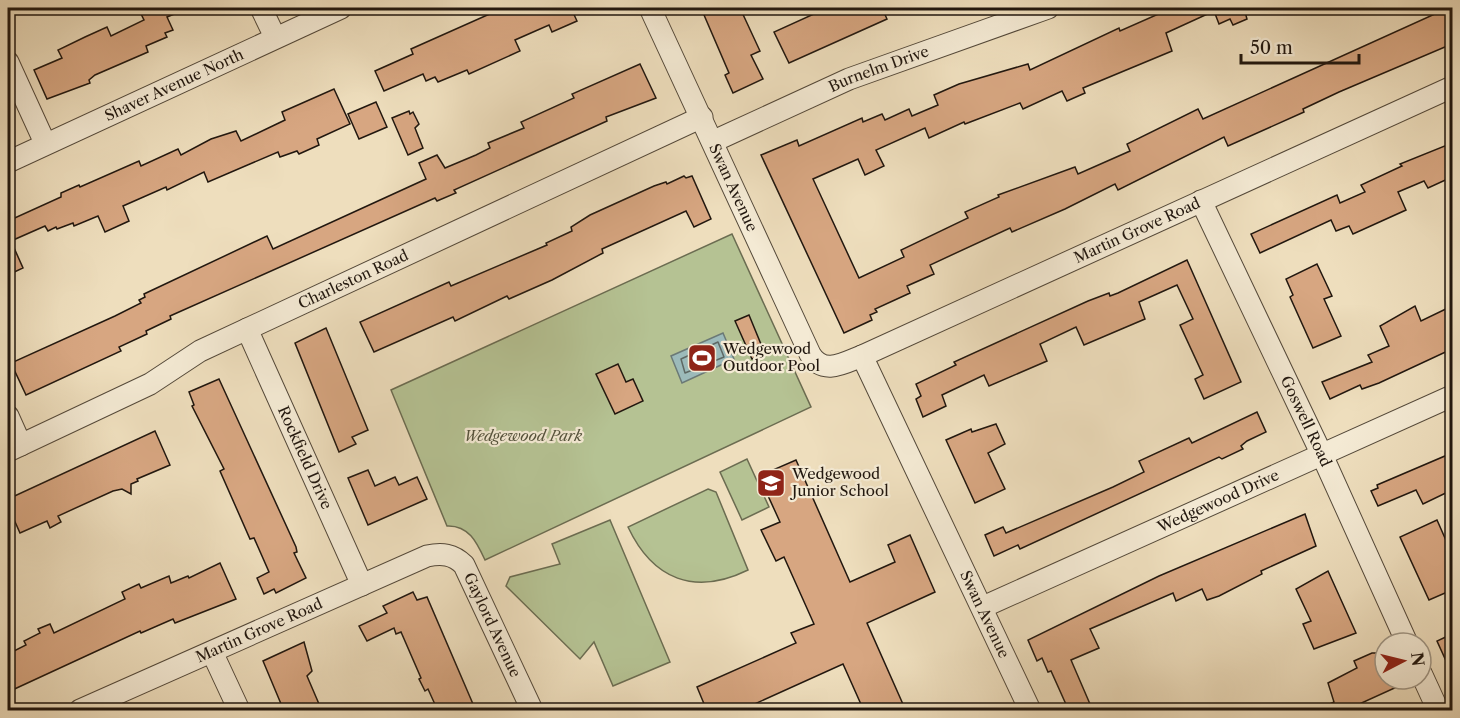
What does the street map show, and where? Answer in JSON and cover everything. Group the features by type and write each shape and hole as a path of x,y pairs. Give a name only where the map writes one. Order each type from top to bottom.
{"street":[{"path":"261,8 275,37"},
{"name":"Shaver Avenue North","path":"8,162 341,8"},
{"name":"Swan Avenue","path":"650,8 714,141 810,354 820,365"},
{"name":"Burnelm Drive","path":"714,141 849,79 1048,8"},
{"path":"8,62 45,143"},
{"name":"Martin Grove Road","path":"820,365 837,366 862,356 1452,87"},
{"name":"Charleston Road","path":"14,448 132,394 200,351 702,117"},
{"name":"Goswell Road","path":"1201,201 1322,455 1402,631"},
{"name":"Rockfield Drive","path":"247,329 362,585"},
{"name":"Swan Avenue","path":"862,356 983,607 1030,711"},
{"name":"Wedgewood Drive","path":"983,607 1452,396"},
{"path":"8,416 14,448"},
{"name":"Martin Grove Road","path":"80,711 427,556 440,554"},
{"name":"Gaylord Avenue","path":"440,554 453,557 464,565 532,711"},
{"path":"212,652 239,711"},
{"path":"1430,691 1440,708"}],"green space":[{"name":"Wedgewood Park","path":"732,234 811,407 485,560 467,532 455,526 447,526 391,390"},
{"path":"747,459 769,507 742,520 720,472"},
{"path":"708,489 716,492 748,570 729,578 710,582 693,582 663,571 650,560 628,527"},
{"path":"610,520 670,662 613,686 594,642 580,659 506,586 510,577 560,564 552,544"}],"water":[{"name":"Wedgewood Outdoor Pool","path":"723,333 734,359 682,383 671,356"}],"building":[{"path":"138,8 189,8 167,17 173,30 165,33 167,37 146,46 148,52 95,75 89,80 90,83 47,99 34,70 62,58 58,50 107,27 111,36 144,20"},
{"path":"503,8 571,8 577,21 552,32 549,25 515,40 520,51 469,74 467,70 438,82 435,77 426,81 423,74 384,91 375,71 413,54 411,49"},
{"path":"701,8 740,8 760,51 751,55 763,79 733,93 725,75 729,73"},
{"path":"827,8 882,8 887,19 789,63 774,32"},
{"path":"1172,8 1255,8 1245,12 1247,19 1233,25 1230,19 1219,24 1214,11 1166,33 1172,51 1083,88 1085,93 1067,101 1062,91 1023,109 1020,103 965,124 964,122 929,138 925,128 876,150 884,166 865,175 858,159 813,179 859,278 904,257 901,250 968,218 965,212 999,197 998,195 1075,167 1078,174 1130,151 1127,144 1198,109 1203,119 1448,8 1452,8 1452,44 1339,92 1303,109 1304,112 1228,146 1224,137 1118,190 1115,184 1065,209 1012,232 1010,228 930,265 934,274 907,286 910,293 875,309 877,312 870,315 872,320 844,333 761,155 797,140 799,146 862,118 863,122 882,114 885,120 909,109 912,116 938,105 934,95 959,84 1028,64 1030,70 1119,28 1120,31"},
{"path":"640,64 656,98 606,117 607,121 454,190 456,193 437,201 435,198 170,316 171,319 146,331 147,334 119,347 121,351 26,395 11,363 115,316 141,303 139,300 145,297 144,294 267,236 273,249 426,179 419,163 437,155 445,168 476,155 490,148 488,143 524,128 521,122 574,98 572,94"},
{"path":"334,89 350,124 317,139 319,145 299,154 297,151 280,157 278,152 208,182 204,172 167,190 166,187 123,206 129,221 105,232 98,216 74,226 73,223 48,231 45,226 11,241 23,268 8,275 8,221 61,197 61,193 139,161 141,166 178,149 181,155 211,139 236,131 241,141 285,120 282,112"},
{"path":"376,102 387,127 359,139 348,114"},
{"path":"409,111 410,114 413,112 419,124 415,128 423,148 408,155 392,118"},
{"path":"1452,143 1452,177 1428,188 1424,181 1398,192 1406,210 1353,234 1349,226 1336,231 1331,220 1260,253 1251,234 1337,195 1340,203 1365,192 1361,185 1402,166 1400,164"},
{"path":"684,176 686,178 692,176 711,219 694,227 686,211 602,249 603,253 552,280 509,299 507,296 455,321 453,317 374,352 360,322 449,282 451,286 547,245 546,243 572,231 571,227 590,215 654,186 666,182 667,184"},
{"path":"1187,260 1241,382 1204,399 1195,379 1203,375 1180,325 1193,319 1177,285 1139,302 1145,319 1084,345 1076,327 1040,344 1047,361 989,386 984,375 942,395 946,406 923,417 916,399 921,396 916,384 956,365 954,362 1088,301 1109,293 1110,296 1118,293"},
{"path":"1317,264 1332,296 1324,299 1341,336 1313,348 1290,297 1293,295 1286,279"},
{"path":"1415,306 1421,321 1452,306 1452,349 1379,383 1362,389 1360,385 1330,399 1322,382 1372,362 1368,355 1389,346 1380,326"},
{"path":"749,315 765,354 752,359 735,321"},
{"path":"326,328 368,430 352,437 356,444 339,452 295,343"},
{"path":"618,364 626,382 633,379 643,401 615,414 596,374"},
{"path":"219,379 296,547 297,552 294,553 306,578 276,593 274,589 264,594 257,578 269,572 254,538 250,539 220,471 224,469 192,406 194,405 189,392"},
{"path":"1257,412 1266,432 1247,441 1241,446 1243,449 1222,459 1219,457 1020,549 1018,545 994,556 985,535 1003,527 1006,533 1113,487 1144,472 1139,461 1189,438 1192,443"},
{"path":"996,424 1005,444 988,453 1005,489 975,503 946,440 971,429 972,432"},
{"path":"155,431 170,465 137,479 138,481 131,484 131,494 122,489 113,491 58,516 61,522 50,528 47,521 20,533 8,506 8,499"},
{"path":"1452,453 1452,490 1423,504 1416,490 1378,506 1371,491 1378,488 1377,485"},
{"path":"796,460 850,582 895,562 888,545 910,535 935,592 867,623 906,711 864,711 843,664 739,711 707,711 697,687 796,643 791,633 814,624 784,557 776,561 761,530 780,522 759,476"},
{"path":"368,470 375,486 395,477 399,485 417,477 427,499 368,525 348,478"},
{"path":"1305,514 1316,546 1261,571 1262,574 1219,596 1207,600 1202,589 1176,601 1173,593 1090,629 1099,648 1071,660 1093,711 1069,711 1051,671 1048,672 1042,658 1037,661 1028,640 1159,576"},
{"path":"1437,520 1452,554 1452,590 1429,600 1400,537"},
{"path":"220,563 236,599 175,623 173,619 141,633 140,631 8,692 8,654 26,645 24,641 40,633 38,629 50,624 54,633 125,599 122,592 139,584 141,588 169,576 171,583 188,576 189,578"},
{"path":"1328,571 1356,633 1314,649 1303,624 1311,621 1296,589"},
{"path":"413,592 417,600 427,597 476,711 438,711 428,689 425,691 419,679 421,678 401,632 396,634 394,628 367,641 359,626 387,613 383,606"},
{"path":"1452,634 1452,674 1437,641"},
{"path":"304,642 312,671 307,676 322,711 284,711 263,661"},
{"path":"1373,653 1373,691 1388,691 1344,711 1314,711 1334,702 1328,683 1357,668 1354,661"}],"place":[{"name":"Wedgewood Outdoor Pool","path":"702,358"},
{"name":"Wedgewood Junior School","path":"771,483"}]}
